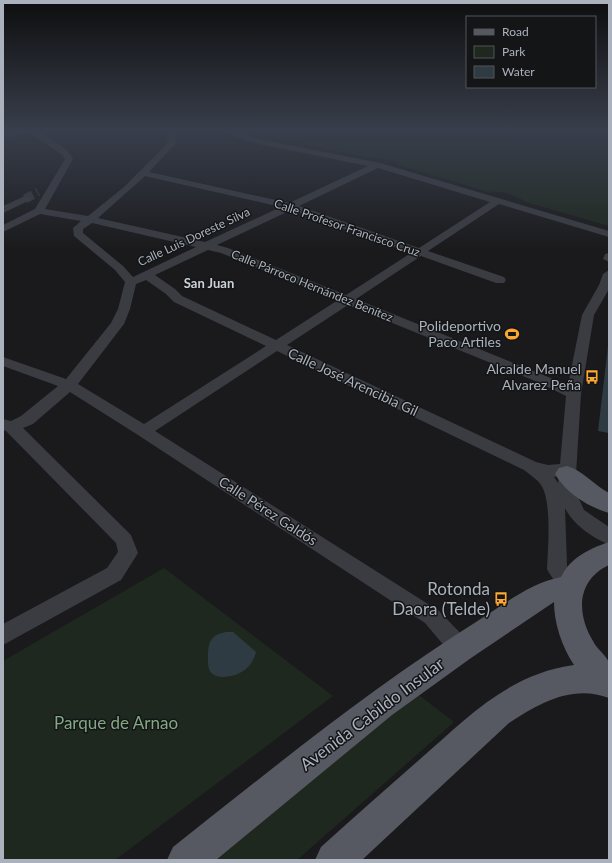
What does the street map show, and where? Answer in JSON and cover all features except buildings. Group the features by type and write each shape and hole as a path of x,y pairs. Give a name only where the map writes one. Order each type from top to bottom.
{"main road":[{"path":"567,472 588,493 609,504"},
{"path":"607,681 584,655 572,630 567,607 571,585 581,568 599,556 609,553"},
{"name":"Avenida Cabildo Insular","path":"186,860 382,704 460,648 548,591 571,585"},
{"path":"334,860 498,712 526,693 550,684 579,677 607,681"}],"street":[{"path":"3,229 39,211 63,169"},
{"path":"8,425 27,420 69,385 117,324 124,309 131,282 120,268 87,243 78,234 78,228 92,220 147,169"},
{"name":"Calle Luis Doreste Silva","path":"131,282 368,169"},
{"path":"391,169 609,234"},
{"name":"Calle Profesor Francisco Cruz","path":"144,173 289,206 500,280"},
{"path":"38,192 52,189"},
{"path":"3,210 25,199"},
{"path":"144,431 497,201"},
{"name":"Calle Párroco Hernández Benítez","path":"39,211 92,220 224,250 545,380 574,394"},
{"name":"Calle José Arencibia Gil","path":"146,274 153,281 170,289 178,298 530,466 567,472"},
{"path":"609,274 606,285 588,315 574,394 566,490 577,514 609,537"},
{"name":"Calle Pérez Galdós","path":"3,361 69,385 144,431 432,617 460,648"},
{"path":"3,635 114,574 128,553 124,540 8,425"},
{"path":"530,466 545,477 552,489 558,527 557,569 571,585"}],"green space":[{"path":"413,169 609,169 609,226 526,202 508,194 488,192"},
{"name":"Parque de Arnao","path":"164,568 333,696 115,860 3,860 3,661"},
{"path":"415,692 454,722 297,860 211,860"}],"water":[{"path":"609,338 609,433 598,431"},
{"path":"226,632 233,632 256,652 252,663 240,673 220,677 211,673 209,670 208,649 211,641 216,635"}],"tunnel":[{"path":"25,199 38,192"}],"place":[{"name":"Polideportivo Paco Artiles","path":"512,334"},
{"name":"Alcalde Manuel Alvarez Peña","path":"592,377"},
{"name":"Rotonda Daora (Telde)","path":"501,599"}],"district":[{"name":"San Juan","path":"209,283"}]}
